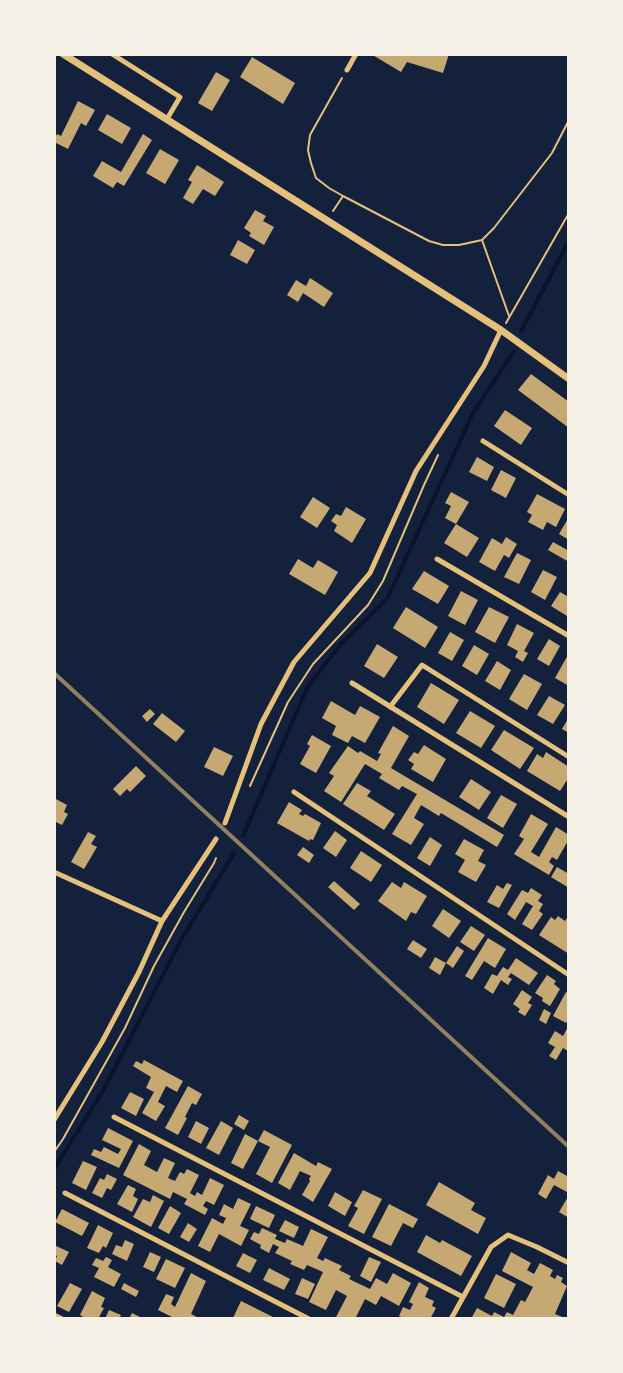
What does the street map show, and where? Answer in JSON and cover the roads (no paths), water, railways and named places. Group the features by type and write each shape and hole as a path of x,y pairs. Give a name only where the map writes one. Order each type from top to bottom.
{"street":[{"path":"63,54 501,330 569,380"},
{"path":"112,54 180,97 167,119"},
{"path":"347,70 356,54"},
{"path":"225,823 261,724 294,662 370,573 416,471 484,366 501,330"},
{"path":"483,441 569,495"},
{"path":"437,559 569,636"},
{"path":"390,707 422,665 569,757"},
{"path":"352,683 569,817"},
{"path":"294,792 569,975"},
{"path":"54,1120 102,1042 139,972 162,921 216,839"},
{"path":"54,872 162,921"},
{"path":"114,1117 463,1297"},
{"path":"65,1193 309,1319"},
{"path":"451,1319 491,1247 508,1235 569,1263"},
{"path":"54,1315 62,1319"}],"waterway":[{"path":"521,331 569,241"},
{"path":"243,836 308,686 341,644 387,599 473,413 514,351"},
{"path":"54,1169 103,1091 181,940 234,853"}],"railway":[{"path":"54,673 569,1147"}]}
